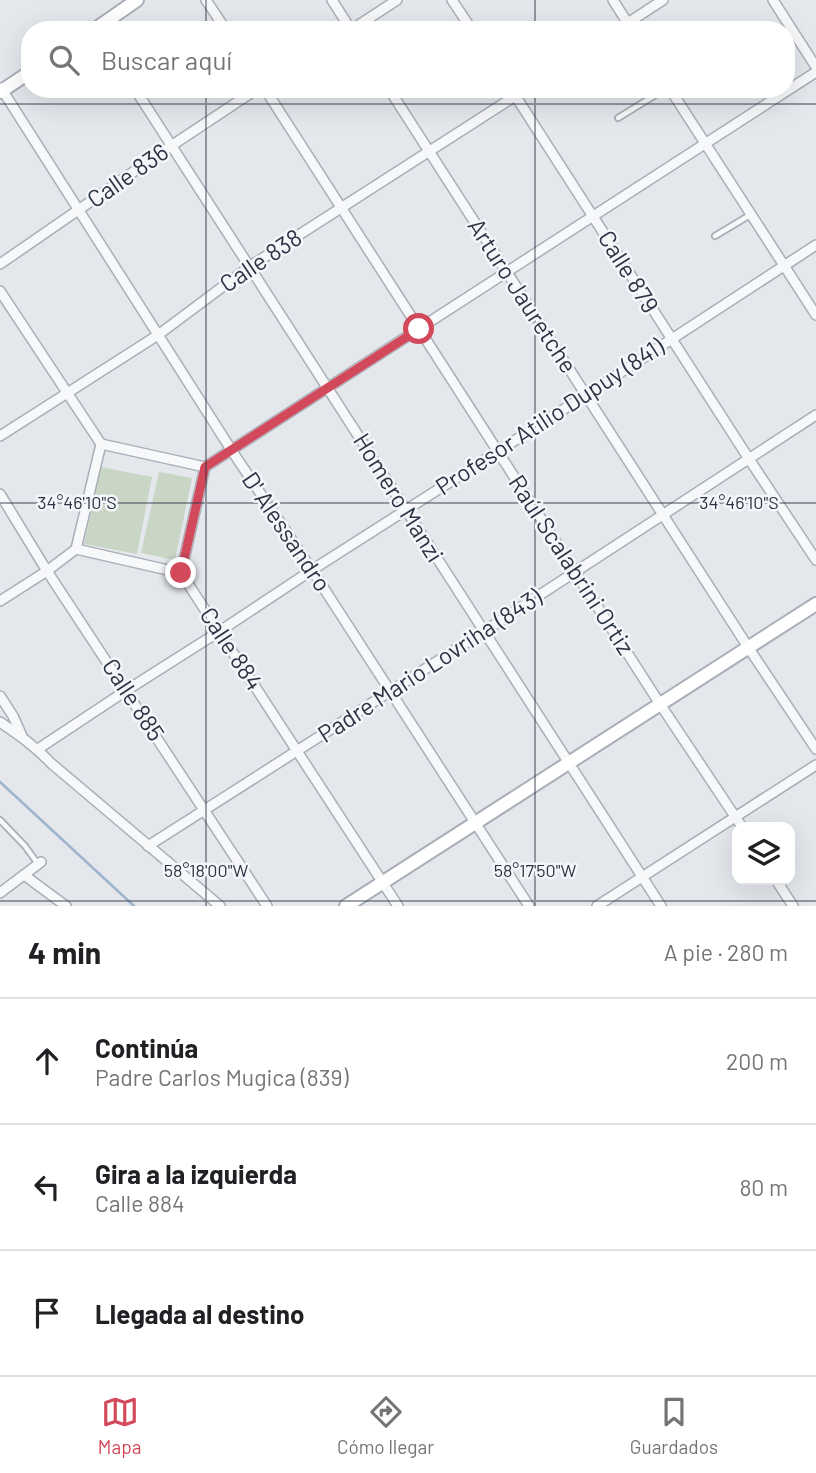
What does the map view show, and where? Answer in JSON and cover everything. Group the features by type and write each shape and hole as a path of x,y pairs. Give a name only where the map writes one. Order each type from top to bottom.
{"main road":[{"path":"107,21 137,0"},
{"path":"1,89 21,77"},
{"path":"346,906 816,604"}],"street":[{"path":"206,0 220,21"},
{"path":"332,0 345,21"},
{"path":"365,21 397,0"},
{"path":"453,0 466,21"},
{"path":"613,0 627,21"},
{"path":"636,21 663,0"},
{"path":"773,0 786,21"},
{"path":"795,36 816,70 795,84"},
{"name":"D' Alessandro","path":"1,89 232,451 312,570 528,906"},
{"name":"Homero Manzi","path":"141,98 661,906"},
{"name":"Calle 836","path":"0,264 243,98"},
{"name":"Raúl Scalabrini Ortiz","path":"271,98 738,822"},
{"name":"Arturo Jauretche","path":"395,98 816,749"},
{"name":"Calle 838","path":"0,436 158,335 249,267 506,98"},
{"name":"Calle 879","path":"516,98 816,560"},
{"path":"676,98 816,315"},
{"path":"0,291 101,444 205,467 774,98"},
{"name":"Profesor Atilio Dupuy (841)","path":"38,749 816,245"},
{"name":"Padre Mario Lovriha (843)","path":"148,846 484,632 816,415"},
{"path":"0,601 76,549 101,444"},
{"path":"76,549 181,573 205,467"},
{"name":"Calle 885","path":"0,494 47,571 267,906"},
{"name":"Calle 884","path":"181,573 398,906"},
{"path":"0,696 22,736"},
{"path":"0,722 38,749 52,764 220,906"},
{"path":"597,906 816,765"},
{"path":"0,893 39,863"},
{"path":"24,875 66,906"},
{"path":"779,885 793,906"}],"lane":[{"path":"618,118 650,98"},
{"path":"715,236 751,215"},
{"path":"0,821 39,863"}],"green space":[{"path":"101,467 152,477 137,554 84,544"},
{"path":"159,472 192,478 175,560 141,553"}],"waterway":[{"path":"0,782 134,906"}],"route":[{"path":"181,573 205,467 419,329"}]}
